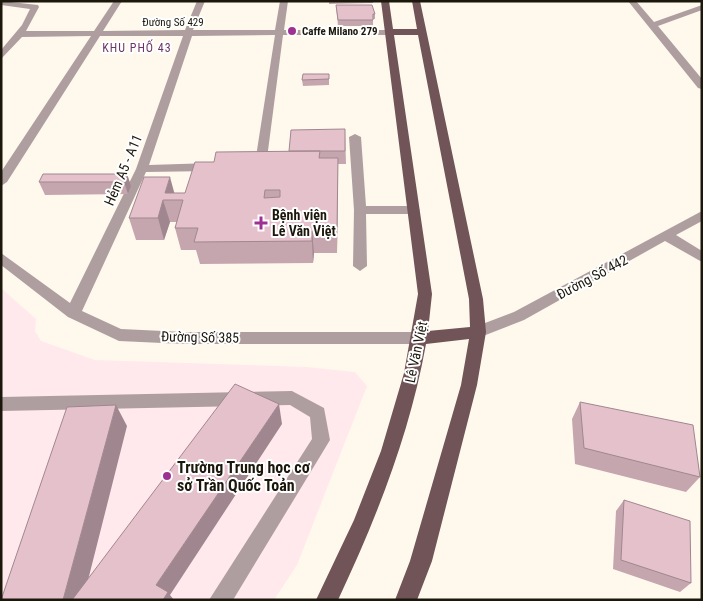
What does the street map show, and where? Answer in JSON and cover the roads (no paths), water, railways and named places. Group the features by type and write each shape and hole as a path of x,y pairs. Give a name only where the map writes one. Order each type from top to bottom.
{"main road":[{"name":"Lê Văn Việt","path":"327,600 363,527 397,428 422,338 425,294 385,1"},
{"path":"406,600 421,561 470,385 478,332 476,299 416,1"},
{"path":"390,32 422,32"},
{"path":"422,338 478,332"}],"street":[{"path":"1,182 118,1"},
{"name":"Hẻm A5 - A11","path":"73,313 142,169 188,33 201,1"},
{"path":"240,166 260,166 284,1"},
{"path":"632,1 702,86"},
{"path":"1,3 37,4 20,34 1,56"},
{"path":"651,26 702,8"},
{"name":"Đường Số 429","path":"20,34 390,32"},
{"path":"355,137 360,210 360,266"},
{"path":"142,169 221,167"},
{"path":"360,210 414,210"},
{"name":"Đường Số 442","path":"478,332 519,316 702,215"},
{"path":"667,236 702,258"},
{"name":"Đường Số 385","path":"1,258 73,313 118,335 184,338 422,338"},
{"path":"1,404 292,398 318,412 321,440 220,600"}],"place":[{"name":"Caffe Milano 279","path":"292,31"},
{"name":"Bệnh viện Lê Văn Việt","path":"261,223"},
{"name":"Trường Trung học cơ sở Trần Quốc Toản","path":"167,476"}],"district":[{"name":"KHU PHỐ 43","path":"137,48"}]}
